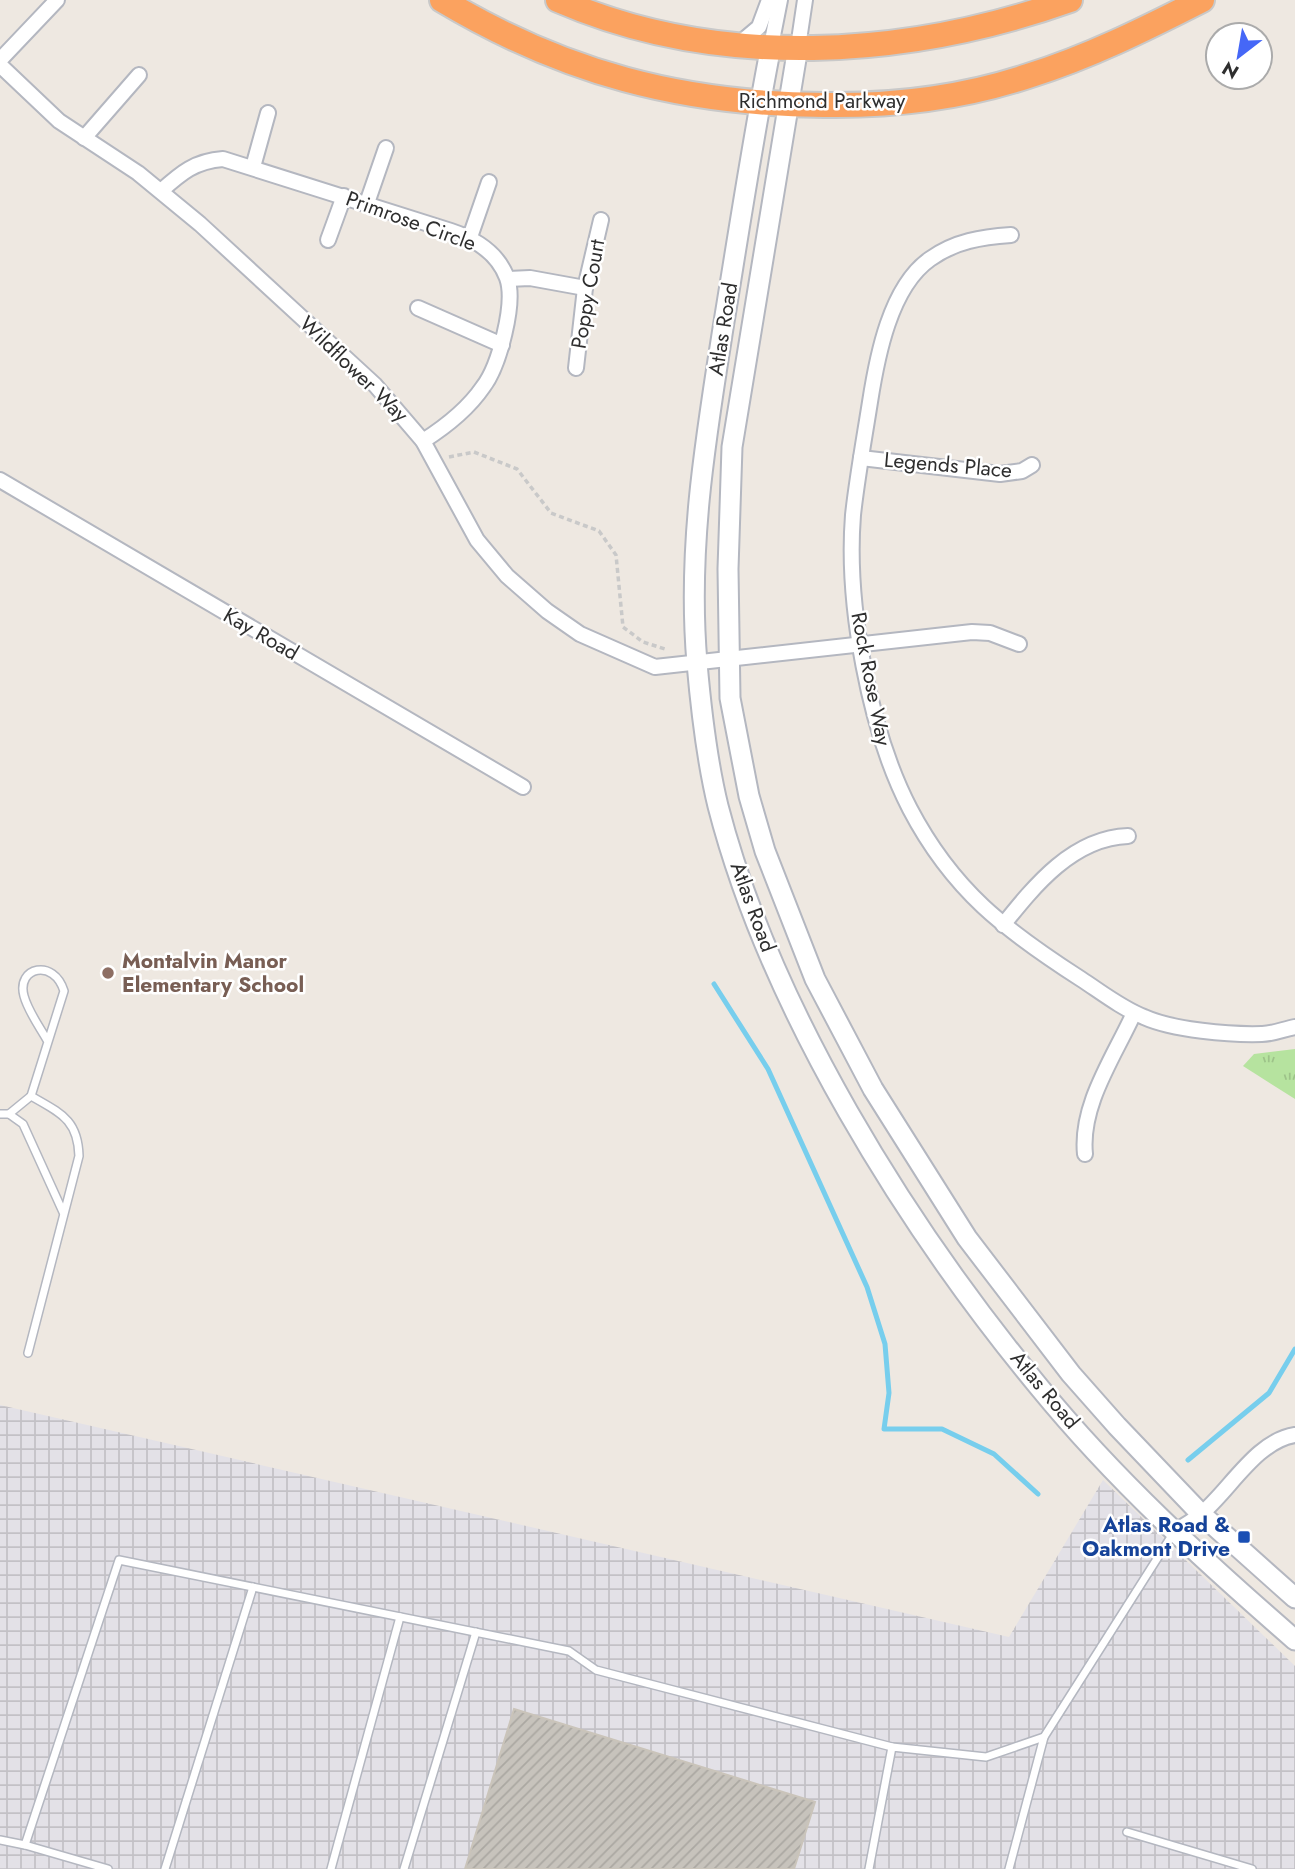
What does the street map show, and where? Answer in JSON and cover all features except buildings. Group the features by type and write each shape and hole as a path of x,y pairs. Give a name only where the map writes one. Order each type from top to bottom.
{"highway":[{"name":"Richmond Parkway","path":"442,0 542,53 594,72 686,95 787,105 896,103 978,90 1027,77 1107,48 1202,0"},
{"path":"558,0 645,31 731,47 861,46 943,35 1017,19 1070,0"}],"street":[{"path":"0,63 57,0"},
{"path":"731,47 756,31 769,0"},
{"name":"Atlas Road","path":"779,0 699,475 689,664 718,803 746,892 786,993 845,1104 942,1257 1038,1386 1174,1532 1295,1640"},
{"name":"Atlas Road","path":"805,0 732,447 730,698 749,796 765,851 815,979 873,1089 967,1238 1063,1364 1201,1514 1295,1598"},
{"name":"Wildflower Way","path":"0,63 59,121 161,191 375,385 422,440 477,540 507,576 547,611 580,634 655,667 972,632 990,634 1019,644"},
{"path":"84,138 139,75"},
{"path":"253,167 268,113"},
{"path":"367,202 386,148"},
{"name":"Primrose Circle","path":"161,191 186,169 202,160 223,159 367,202 470,237 498,261 508,279"},
{"path":"470,237 489,182"},
{"path":"328,240 344,196"},
{"name":"Poppy Court","path":"576,368 585,288 601,220"},
{"name":"Rock Rose Way","path":"1011,235 975,238 956,244 929,259 909,281 896,307 875,372 861,458 853,542 860,643 878,732 910,810 953,877 1003,925 1134,1013 1148,1019 1216,1031 1264,1035 1295,1027"},
{"path":"422,440 458,415 484,386 502,345 508,309 508,279 530,278 585,288"},
{"path":"418,308 502,345"},
{"name":"Legends Place","path":"861,458 1000,474 1021,471 1032,465"},
{"name":"Kay Road","path":"0,480 523,787"},
{"path":"1003,925 1030,891 1065,860 1108,836 1128,835"},
{"path":"1085,1154 1083,1135 1088,1111 1134,1013"},
{"path":"1174,1532 1201,1514 1262,1452 1284,1437 1295,1435"}],"lane":[{"path":"4,1114 31,1097 64,990 60,977 47,969 35,970 25,979 23,993 47,1040"},
{"path":"28,1353 79,1156 78,1136 60,1114 31,1097"},
{"path":"4,1114 23,1124 63,1213"},
{"path":"1009,1869 1044,1737 1174,1532"},
{"path":"25,1845 119,1560 569,1651 596,1670 892,1747 986,1757 1044,1737"},
{"path":"165,1869 253,1587"},
{"path":"331,1869 400,1617"},
{"path":"404,1869 476,1632"},
{"path":"869,1869 892,1747"},
{"path":"1127,1832 1252,1869"},
{"path":"0,1840 108,1869"}],"path":[{"path":"433,459 474,452 517,469 551,513 599,531 616,555 622,627 643,642 669,651 680,646 689,664"}],"shaded area":[{"path":"0,1405 1009,1637 1103,1480 1295,1666 1295,1869 0,1869"}],"green space":[{"path":"1295,1049 1295,1099 1243,1066 1254,1054"}],"waterway":[{"path":"714,984 768,1069 867,1287 885,1344 889,1393 884,1429 942,1429 994,1454 1038,1494"},
{"path":"1188,1460 1269,1393 1295,1349"}],"place":[{"name":"Montalvin Manor Elementary School","path":"108,973"},
{"name":"Atlas Road & Oakmont Drive","path":"1244,1537"}]}
